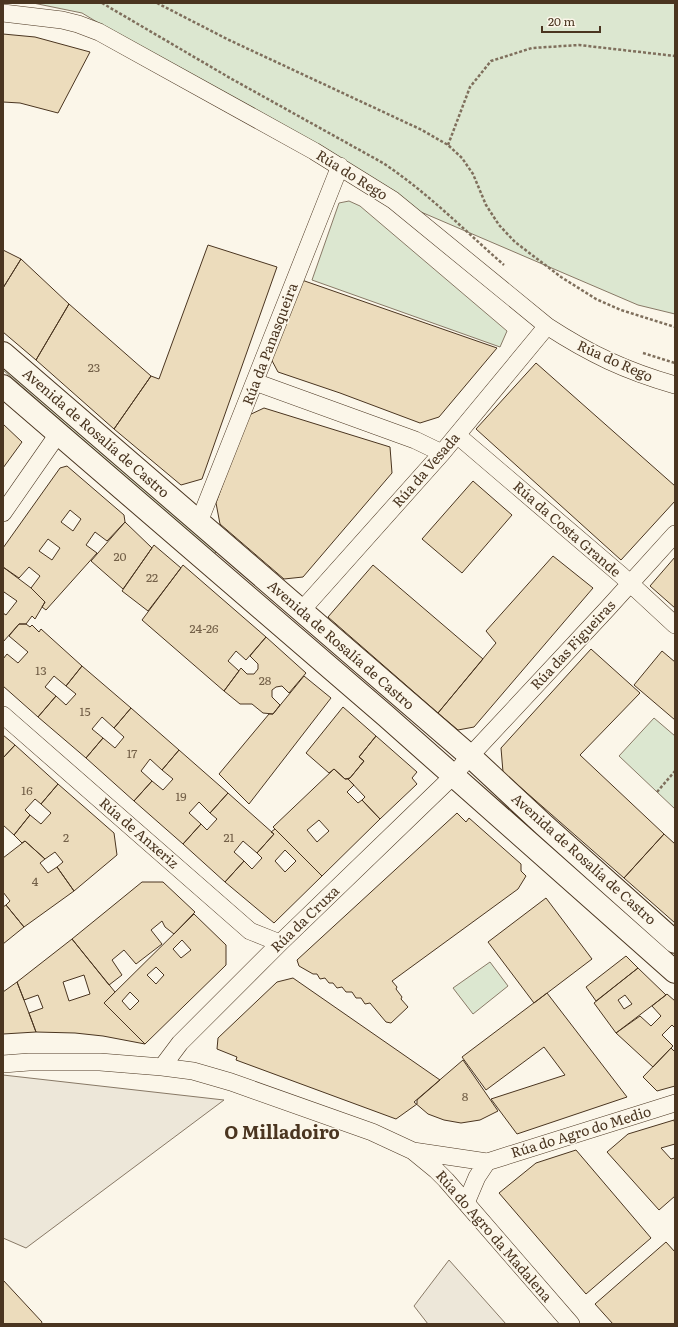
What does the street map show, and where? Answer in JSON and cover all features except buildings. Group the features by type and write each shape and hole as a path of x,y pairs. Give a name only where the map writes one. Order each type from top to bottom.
{"highway":[{"name":"Avenida de Rosalía de Castro","path":"3,353 470,756 544,825 675,942"},
{"name":"Avenida de Rosalía de Castro","path":"3,386 368,701 675,972"}],"street":[{"name":"Rúa do Rego","path":"3,13 62,20 78,24 98,32 340,166 393,200 547,326 570,342 603,359 643,376 675,385"},
{"name":"Rúa da Panasqueira","path":"199,522 340,166"},
{"name":"Rúa da Vesada","path":"301,611 457,435 547,326"},
{"path":"255,382 415,440 442,452"},
{"path":"3,513 58,434"},
{"name":"Rúa da Costa Grande","path":"457,435 630,583 675,625"},
{"name":"Rúa das Figueiras","path":"453,776 675,534"},
{"name":"Rúa de Anxeriz","path":"3,715 250,931 280,943"},
{"name":"Rúa da Cruxa","path":"162,1067 180,1043 280,943 453,776"},
{"name":"Rúa do Agro do Medio","path":"3,1064 29,1062 100,1062 193,1071 231,1082 372,1132 413,1151 487,1162 675,1103"},
{"name":"Rúa do Agro da Madalena","path":"413,1151 436,1170 571,1324"},
{"path":"466,1203 477,1177 487,1162"}],"path":[{"path":"157,3 229,40 422,130 448,145 462,158 473,174 486,205 499,225 515,242 561,277 596,299 621,310 675,327"},
{"path":"448,145 470,87 491,61 532,48 580,45 675,56"},
{"path":"657,792 675,771"}],"green space":[{"path":"33,3 675,3 675,314 638,305 393,200 82,13"},
{"path":"349,201 360,206 507,331 500,347 312,280 339,203"},
{"path":"3,364 217,551 214,554 3,370"},
{"path":"654,718 675,736 675,809 619,756"},
{"path":"490,962 508,986 473,1014 453,988"}],"shaded area":[{"path":"3,1075 224,1100 26,1248 3,1238"},
{"path":"449,1260 506,1324 428,1324 414,1306"}],"district":[{"name":"O Milladoiro","path":"282,1133"}]}
